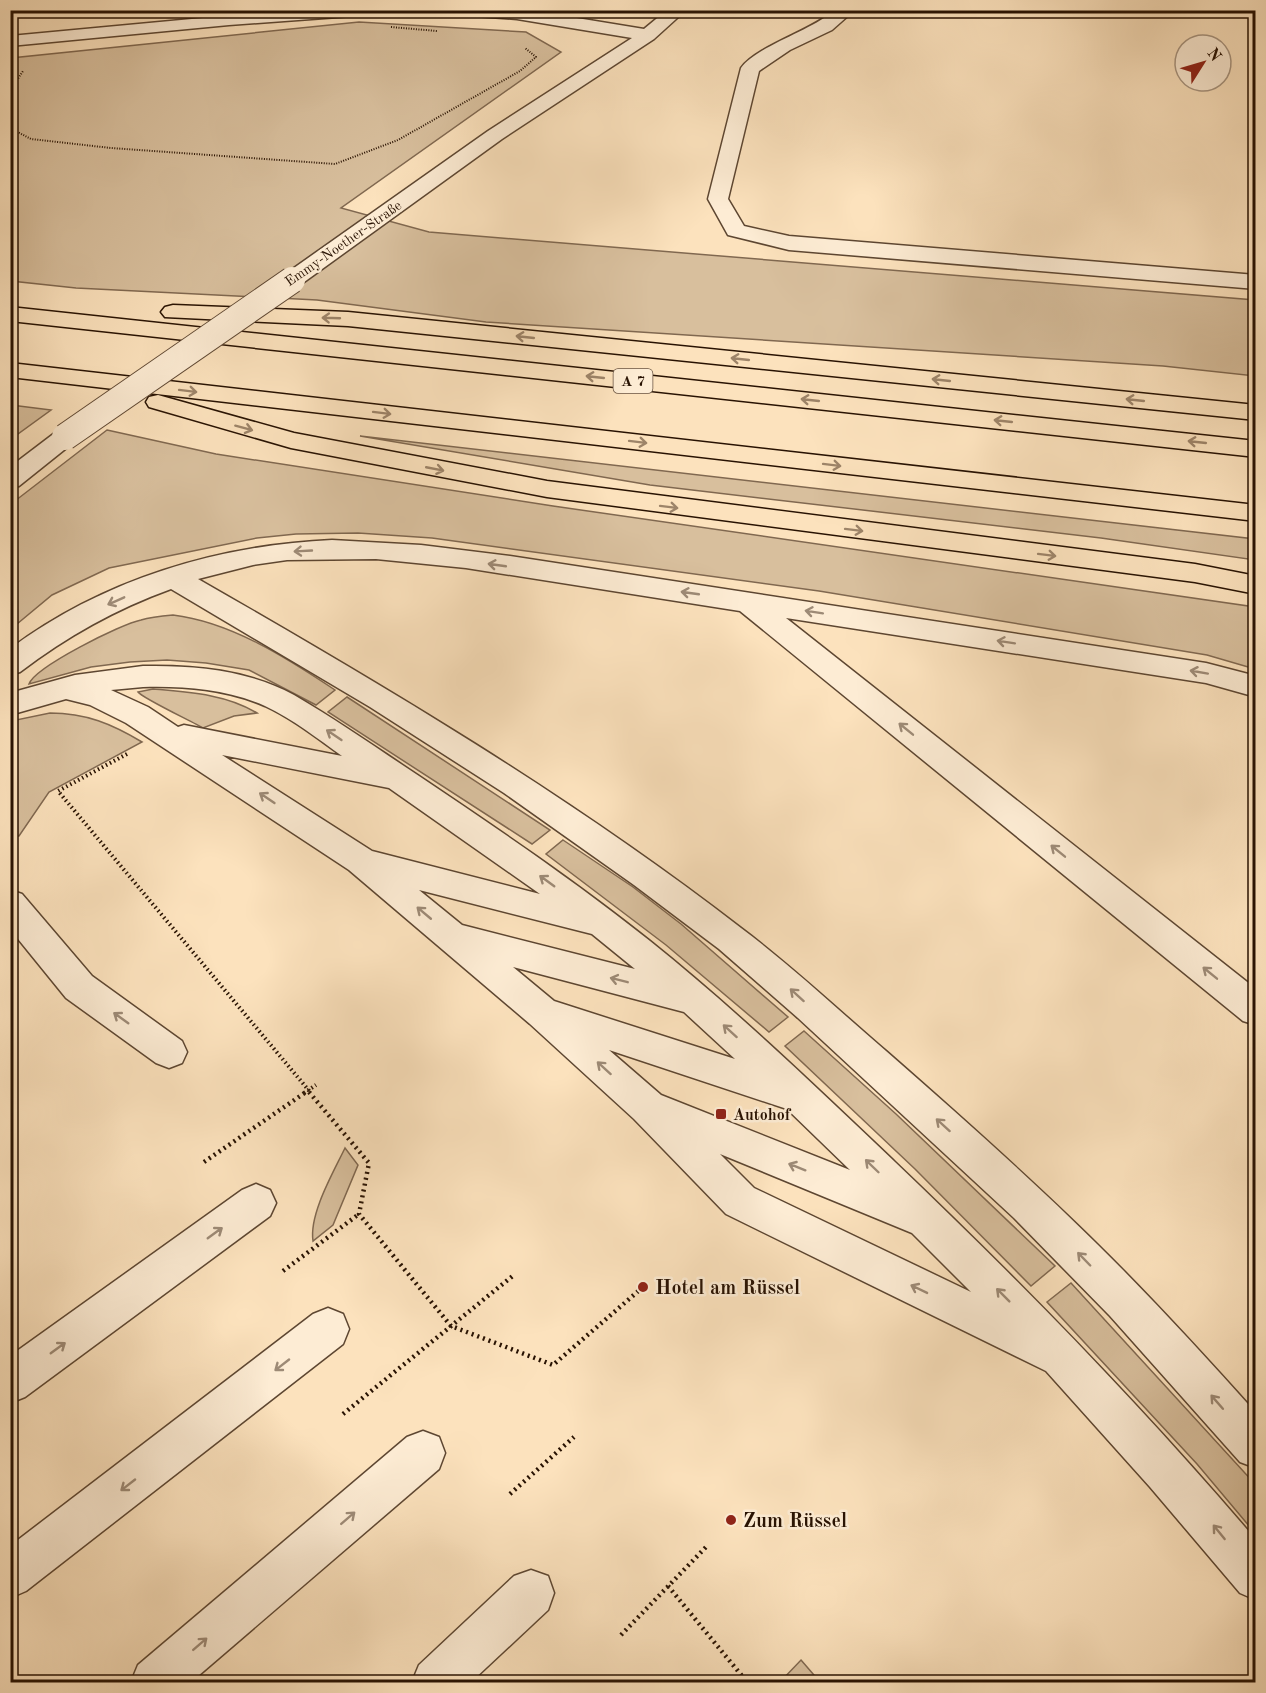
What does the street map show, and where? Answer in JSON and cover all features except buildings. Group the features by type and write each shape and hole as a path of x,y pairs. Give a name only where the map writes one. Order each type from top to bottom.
{"highway":[{"path":"10,304 348,319 1256,413"},
{"name":"A 7","path":"10,314 1256,449"},
{"path":"10,370 1256,513"},
{"path":"88,379 204,417 291,440 524,485 663,506 1195,573 1256,585"}],"street":[{"path":"10,41 229,20 366,10"},
{"path":"460,10 517,14 648,35"},
{"name":"Emmy-Noether-Straße","path":"10,480 65,438 321,260 495,135 648,35 678,10"},
{"path":"840,10 840,15 826,26 784,46 750,68 718,199 736,230 789,243 1256,282"},
{"path":"10,665 41,642 85,615 174,578 254,556 285,552 387,550 748,602 1206,673 1256,687"},
{"path":"174,578 454,743 571,821 712,924 778,978 974,1152 1089,1265 1178,1358 1256,1446"},
{"path":"748,602 1256,1010"},
{"path":"10,704 67,689 129,677 191,677 251,690 276,699 307,717 522,863 605,925 696,1000 801,1097 929,1221 1066,1360 1167,1470 1256,1577"},
{"path":"67,689 116,703 167,732 361,861 543,1012 647,1107 740,1201 1066,1360"},
{"path":"167,732 399,780"},
{"path":"361,861 605,925"},
{"path":"10,904 79,987 169,1052"},
{"path":"453,937 696,1000"},
{"path":"543,1012 801,1097"},
{"path":"647,1107 929,1221"},
{"path":"10,1382 256,1203"},
{"path":"10,1575 328,1329"},
{"path":"155,1683 423,1453"},
{"path":"436,1683 531,1593"}],"path":[{"path":"386,26 446,31"},
{"path":"10,128 31,139 111,148 335,164 398,140 520,71 536,57 521,45"},
{"path":"10,91 23,71"},
{"path":"167,732 58,791 369,1163 359,1214 283,1271"},
{"path":"204,1162 316,1085"},
{"path":"359,1214 451,1326 553,1365 644,1287"},
{"path":"343,1414 515,1274"},
{"path":"510,1494 574,1437"},
{"path":"621,1635 706,1546"},
{"path":"668,1586 747,1683"}],"shaded area":[{"path":"359,22 526,32 561,52 341,208 429,232 1255,300 1255,376 1163,366 486,322 317,300 76,288 11,281 11,58"},
{"path":"11,405 51,410 11,439"},
{"path":"107,430 216,454 553,506 1255,607 1255,669 1207,655 819,591 432,538 358,533 296,534 257,538 109,568 52,595 11,629 11,504"},
{"path":"360,436 1255,539 1255,560 1101,538 650,485"},
{"path":"173,615 195,619 237,633 278,654 335,690 316,705 249,670 167,660 91,667 29,684 46,667 98,638 131,623"},
{"path":"153,689 220,698 257,713 234,716 203,728 138,692"},
{"path":"347,697 550,830 532,844 328,712"},
{"path":"50,713 87,717 120,730 142,742 49,792 19,836 11,836 11,721"},
{"path":"563,840 633,887 681,924 788,1017 769,1032 666,945 546,854"},
{"path":"804,1031 896,1114 1055,1266 1031,1286 915,1169 785,1046"},
{"path":"345,1148 358,1165 333,1225 313,1241 318,1206"},
{"path":"1071,1283 1255,1484 1255,1533 1197,1464 1047,1302"},
{"path":"801,1660 820,1682 780,1682"}],"place":[{"name":"Autohof","path":"721,1114"},
{"name":"Hotel am Rüssel","path":"643,1287"},
{"name":"Zum Rüssel","path":"731,1520"}]}
